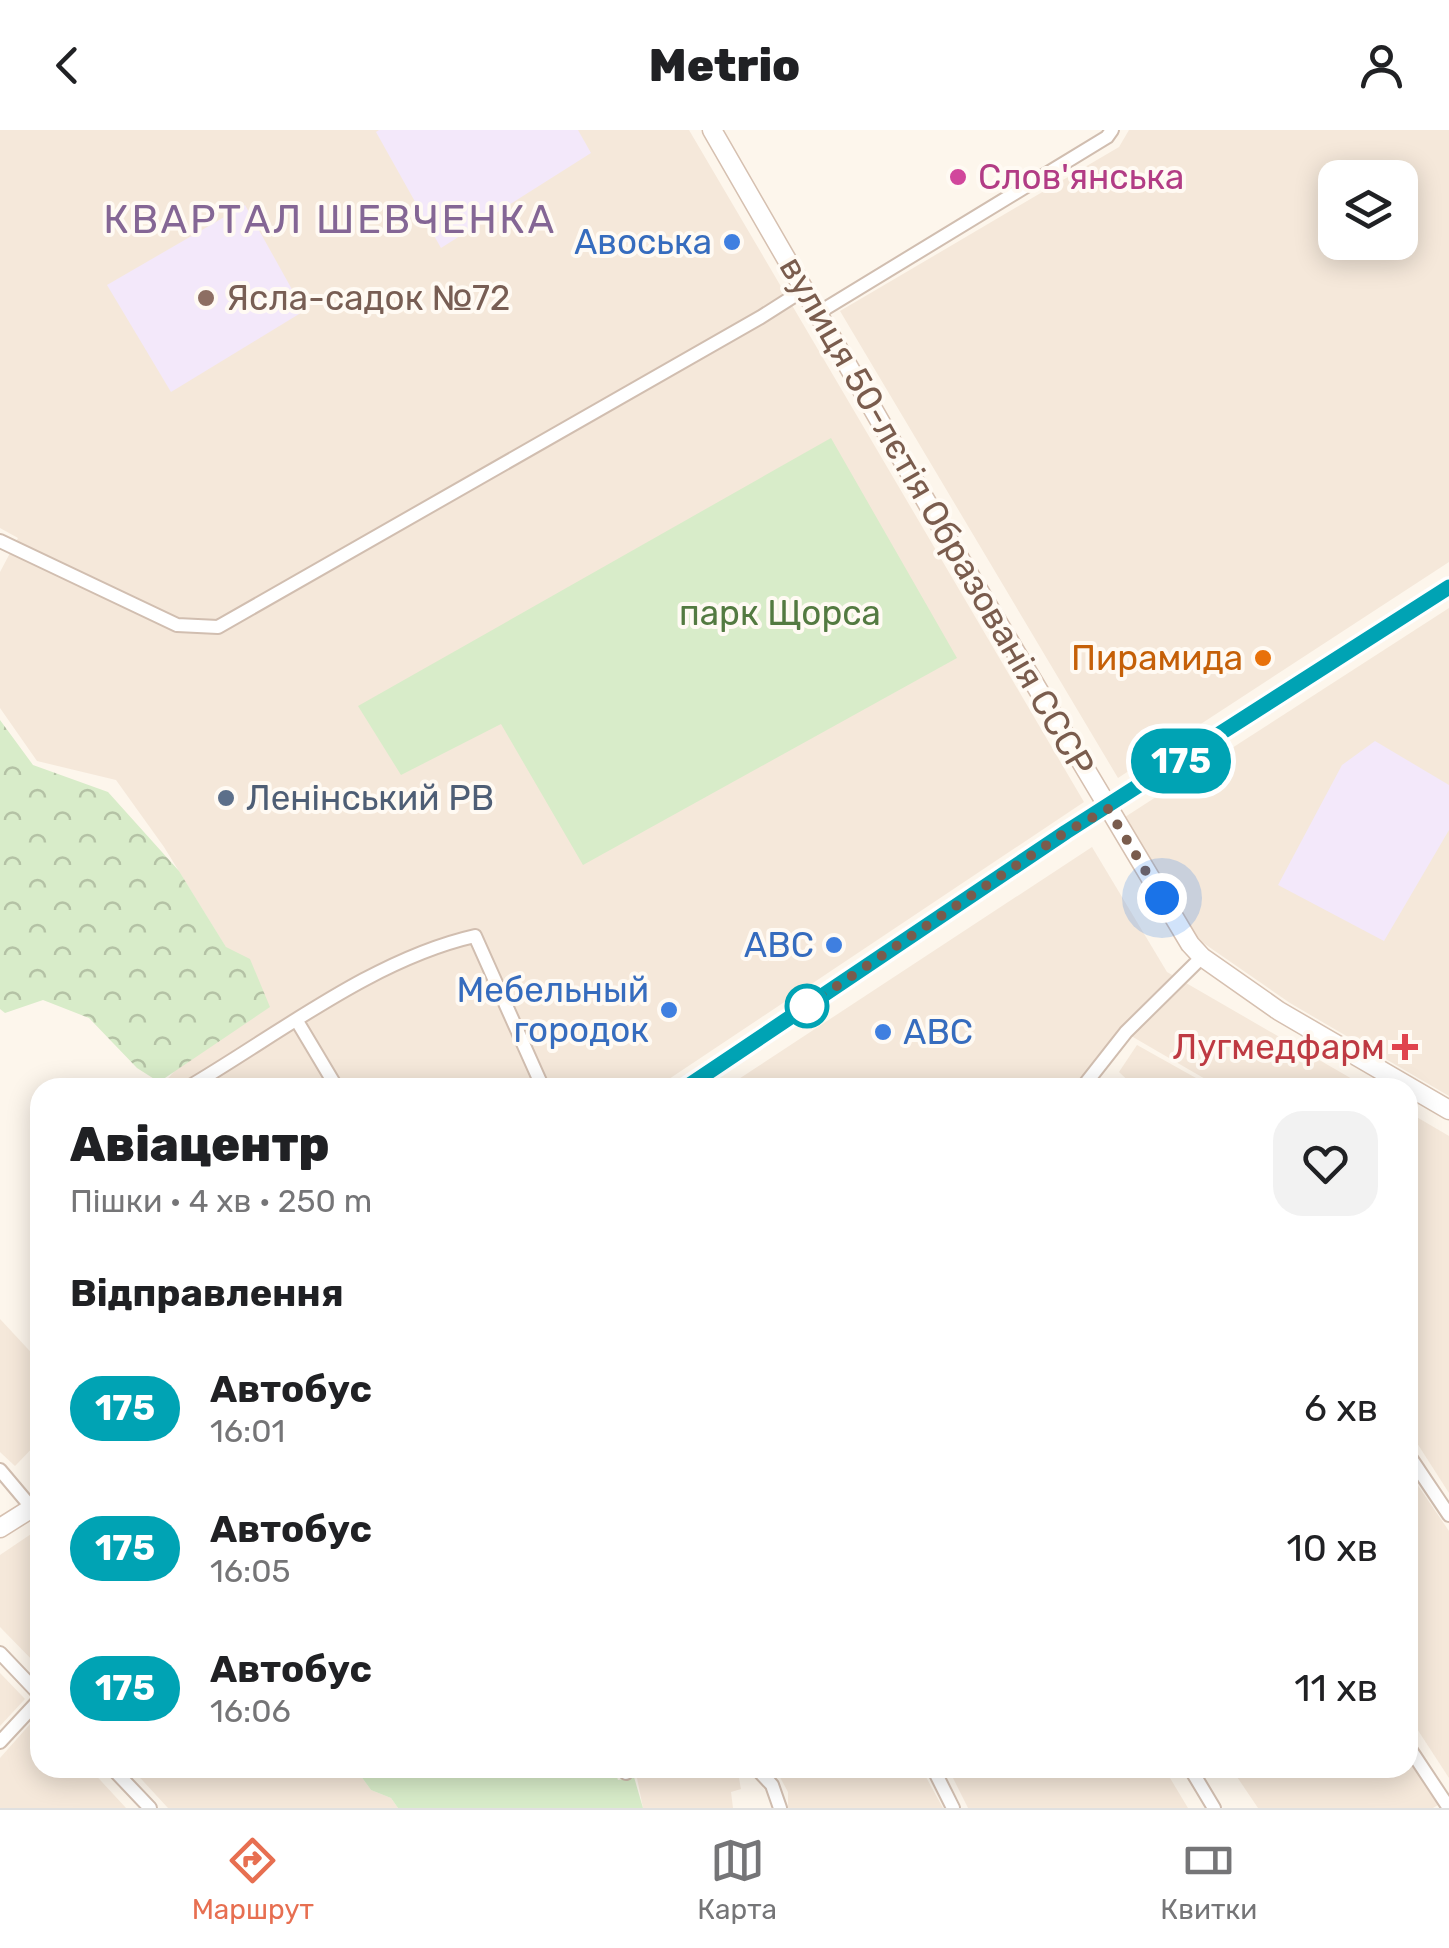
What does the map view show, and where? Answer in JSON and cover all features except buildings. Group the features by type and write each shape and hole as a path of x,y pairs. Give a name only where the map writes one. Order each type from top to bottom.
{"street":[{"name":"вулиця 50-лєтія Образованія СССР","path":"712,130 1190,944 1279,1011 1394,1078"},
{"path":"818,312 1108,137 1112,130"},
{"path":"0,541 177,626 218,627 805,289"},
{"path":"700,1078 1066,832 1108,809 1449,587"},
{"path":"203,1078 407,959 474,936 538,1078"},
{"path":"1090,1078 1126,1032 1202,956"},
{"path":"297,1020 331,1078"},
{"name":"вулиця 50-лєтія Образованія СССР","path":"1418,1092 1449,1110"},
{"path":"1418,1469 1449,1515"},
{"path":"0,1470 30,1499"},
{"path":"0,1528 30,1509"},
{"path":"0,1654 30,1686"},
{"path":"0,1742 30,1708"},
{"path":"1418,1761 1449,1808"},
{"path":"122,1778 150,1808"},
{"path":"765,1778 780,1808"},
{"path":"938,1778 954,1808"},
{"path":"1196,1778 1214,1808"}],"shaded area":[{"path":"0,130 689,130 1084,802 670,1078 168,1078 251,988 164,847 116,780 37,761 0,708 0,572 18,538 0,528"},
{"path":"578,130 591,153 441,248 376,132"},
{"path":"1129,130 1449,130 1449,562 1118,778 840,311 1119,147"},
{"name":"Ясла-садок №72","path":"245,205 304,311 171,392 107,285"},
{"path":"1449,608 1449,1096 1290,1003 1199,940 1125,817"},
{"path":"1375,741 1449,785 1449,830 1384,941 1278,885 1342,765"},
{"path":"1092,847 1167,972 1350,1078 1204,1078 1126,1033 1093,1078 740,1078"},
{"path":"1137,1045 1196,1078 1125,1078 1119,1072"},
{"path":"1418,1118 1449,1136 1449,1493 1418,1445"},
{"path":"0,1319 30,1351 30,1450 15,1466 0,1452"},
{"path":"1418,1486 1449,1531 1449,1778 1418,1730"},
{"path":"30,1535 30,1658 0,1627 0,1555"},
{"path":"0,1673 25,1699 0,1726"},
{"path":"30,1724 30,1778 98,1778 126,1808 0,1808 0,1758"},
{"path":"1418,1775 1438,1805 1433,1808 1258,1808 1238,1778"},
{"path":"140,1778 362,1778 371,1790 391,1798 398,1808 168,1808"},
{"path":"637,1778 739,1778 741,1789 731,1792 733,1808 643,1808"},
{"path":"780,1778 926,1778 943,1808 788,1808 788,1792"},
{"path":"953,1778 1170,1778 1188,1808 968,1808"}],"green space":[{"name":"парк Щорса","path":"831,438 957,658 583,865 501,724 401,775 358,706"},
{"path":"0,720 33,765 108,792 179,871 226,947 250,959 270,1007 165,1078 153,1078 137,1068 89,1018 43,1000 5,1013 0,1009"},
{"path":"362,1778 634,1778 643,1808 398,1808 391,1798 371,1790"}],"bus line":[{"name":"175","path":"700,1078 1066,832 1108,809 1449,587"}],"place":[{"name":"Слов'янська","path":"958,177"},
{"name":"Авоська","path":"732,242"},
{"name":"Ясла-садок №72","path":"206,298"},
{"name":"Пирамида","path":"1263,658"},
{"name":"Ленінський РВ","path":"226,798"},
{"name":"АВС","path":"834,945"},
{"name":"Мебельный городок","path":"669,1010"},
{"name":"ABC","path":"883,1032"},
{"name":"Лугмедфарм","path":"1405,1047"}],"district":[{"name":"КВАРТАЛ ШЕВЧЕНКА","path":"330,219"}],"route":[{"path":"807,1006 1066,832 1108,809 1162,898"}]}
